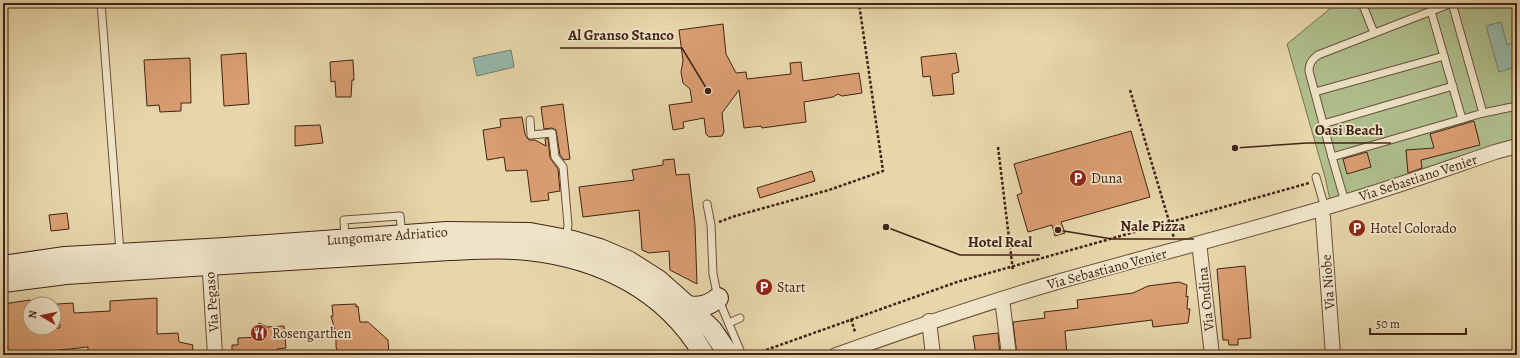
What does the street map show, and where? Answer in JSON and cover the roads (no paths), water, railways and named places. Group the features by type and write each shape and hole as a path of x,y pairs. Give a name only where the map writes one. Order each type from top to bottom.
{"street":[{"name":"Via Sebastiano Venier","path":"844,354 929,321 1058,282 1345,202 1517,146"},
{"name":"Via Niobe","path":"1323,208 1333,355"},
{"name":"Lungomare Adriatico","path":"3,282 345,239 447,232 530,233 566,239 600,249 628,262 658,280 712,330 729,355"},
{"name":"Via Ondina","path":"1198,244 1212,355"},
{"name":"Lungomare Adriatico","path":"3,266 65,257 120,254 209,257 502,249 548,253 594,265 621,277 649,293 672,312 696,341 704,355"},
{"name":"Via Pegaso","path":"209,257 215,355"},
{"path":"687,306 696,308 706,306 718,298"},
{"path":"1002,299 1009,355"},
{"path":"929,321 933,355"}],"lane":[{"path":"101,3 120,254"},
{"path":"1362,3 1374,33"},
{"path":"1345,202 1309,71 1309,65 1318,55 1432,8 1452,3 1483,113"},
{"path":"1432,8 1462,119"},
{"path":"1315,92 1444,56"},
{"path":"1323,124 1453,86"},
{"path":"1332,157 1483,113 1517,106"},
{"path":"530,120 531,135 552,133 555,157 563,166 568,225 566,239"},
{"path":"1316,179 1323,208"},
{"path":"707,204 711,225 713,274 718,298 742,355"},
{"path":"729,323 740,318"}],"place":[{"name":"Al Granso Stanco","path":"708,91"},
{"name":"Oasi Beach","path":"1235,148"},
{"name":"Duna","path":"1078,178"},
{"name":"Hotel Real","path":"886,227"},
{"name":"Hotel Colorado","path":"1357,228"},
{"name":"Nale Pizza","path":"1058,230"},
{"name":"Start","path":"764,287"},
{"name":"Rosengarthen","path":"259,333"}]}
